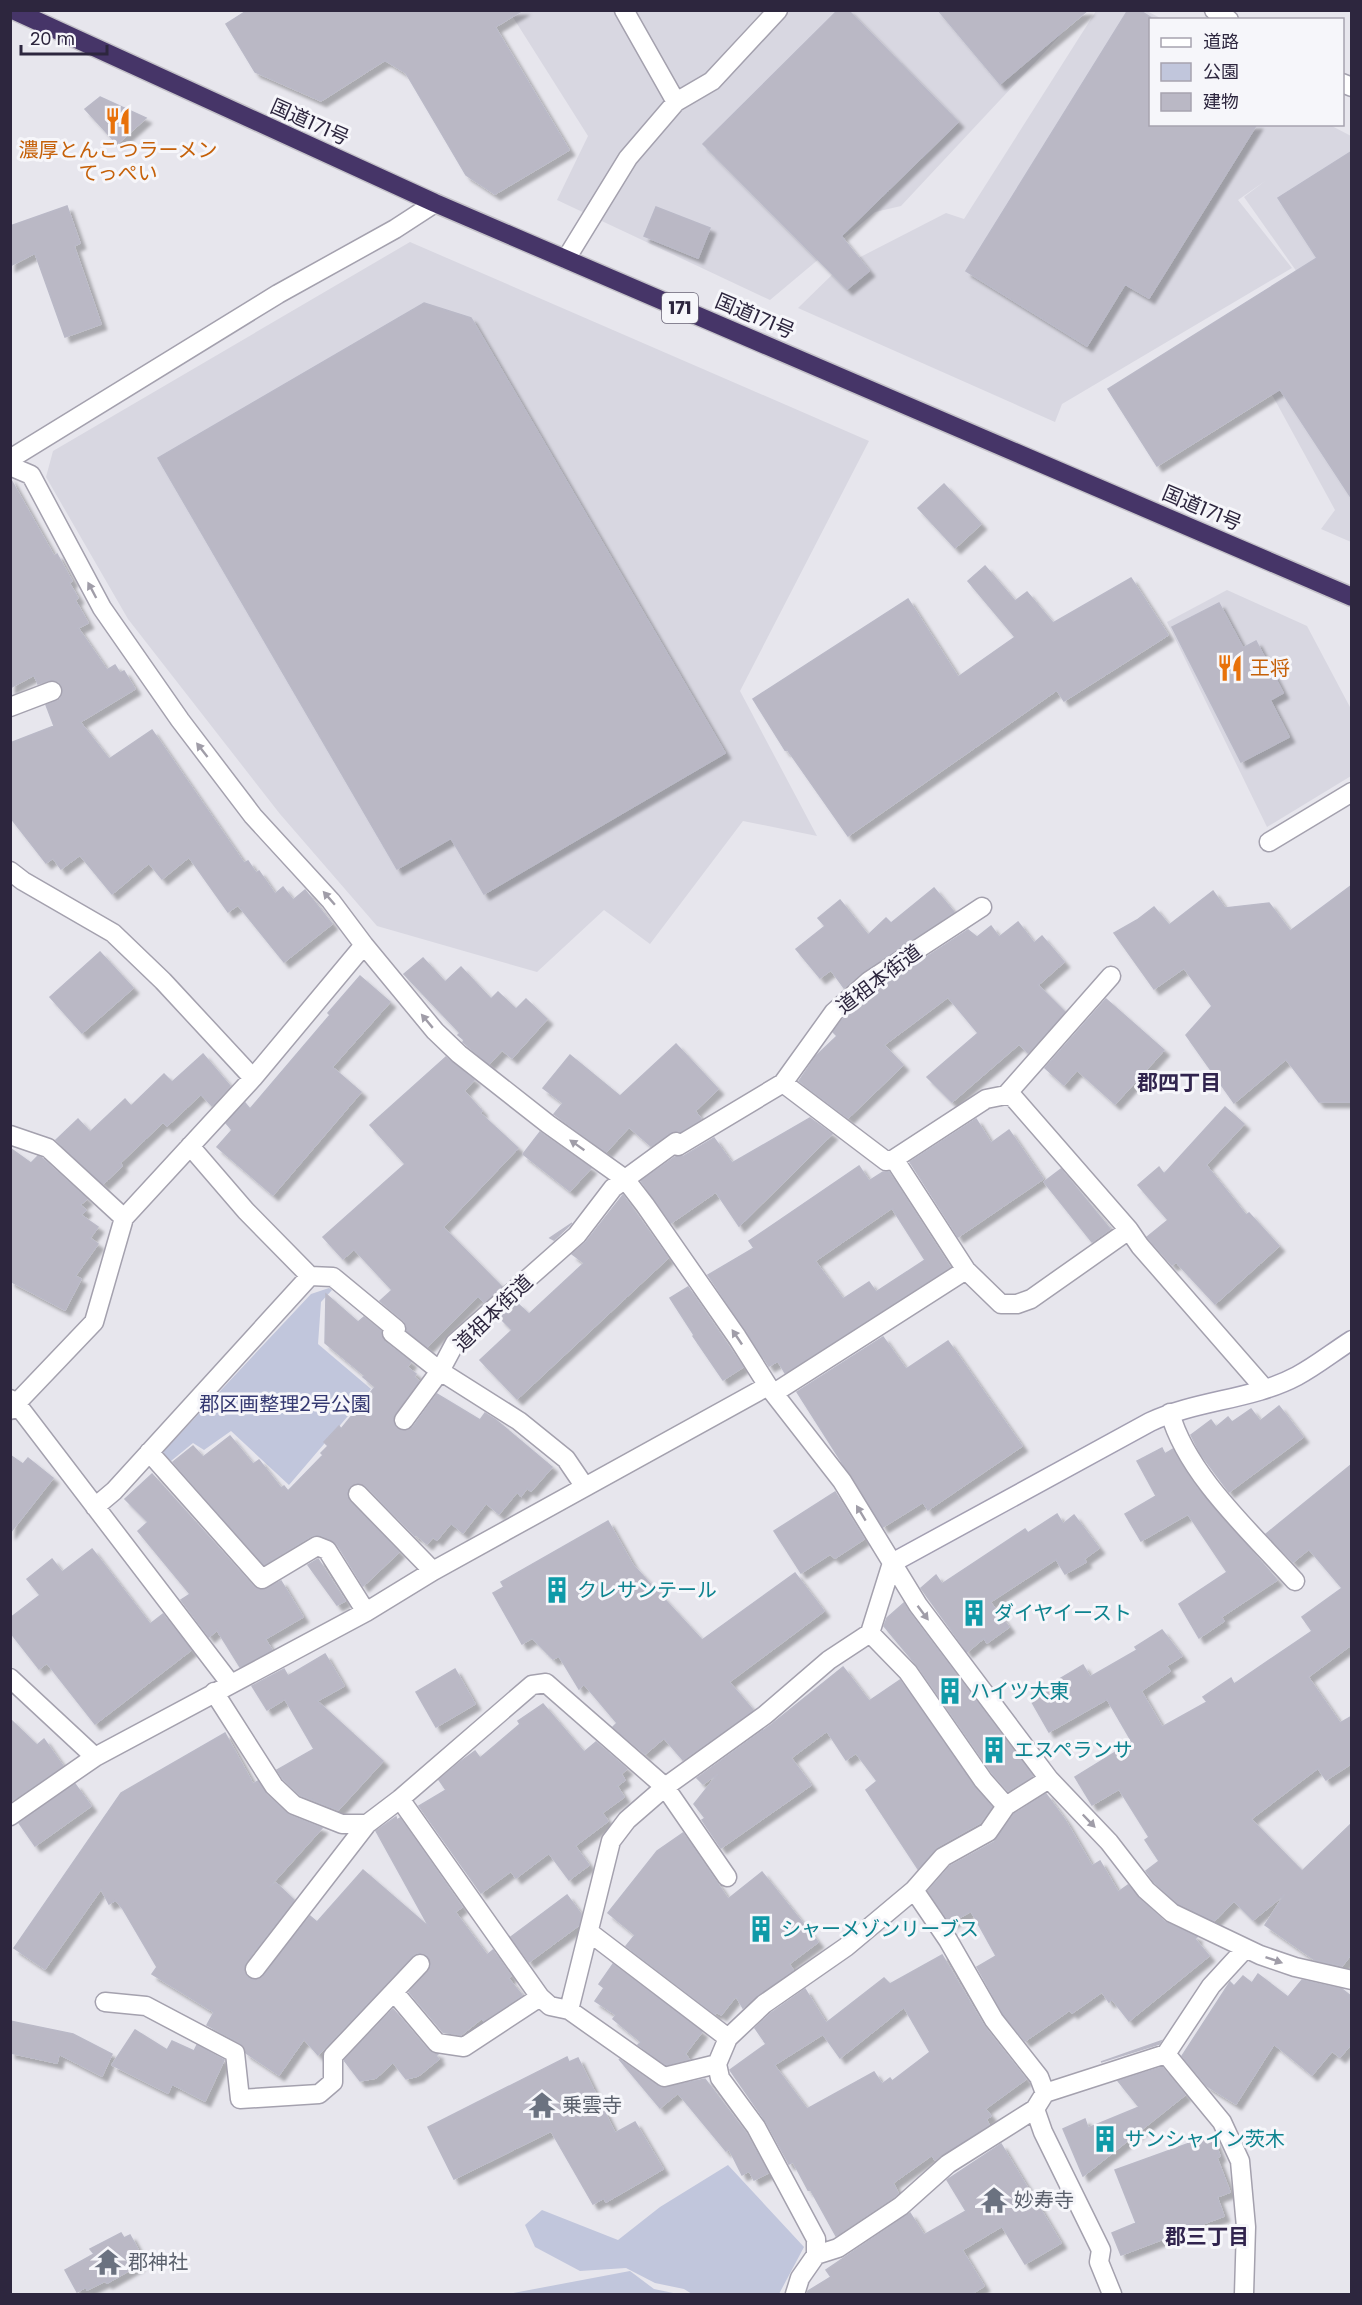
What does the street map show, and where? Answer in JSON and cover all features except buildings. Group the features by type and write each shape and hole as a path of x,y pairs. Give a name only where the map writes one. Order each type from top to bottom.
{"highway":[{"name":"国道171号","path":"13,10 435,203 1352,597"}],"street":[{"path":"624,10 676,102"},
{"path":"566,259 628,158 676,102 712,81 778,10"},
{"path":"10,459 278,294 395,229 435,203"},
{"path":"10,466 31,475 102,608 180,720 253,816 331,901 435,1031 459,1054 548,1124 625,1179 678,1252 771,1389 842,1481 918,1605 1049,1779 1109,1842 1146,1890 1172,1913 1245,1949 1295,1967 1352,1980"},
{"path":"10,707 52,692"},
{"path":"1269,843 1352,792"},
{"path":"15,881 113,933 162,981 253,1078"},
{"name":"道祖本街道","path":"309,1276 333,1277 396,1329 392,1333 440,1371 455,1343 577,1235 613,1188 676,1143 678,1146 783,1083 834,1012 869,981 982,907"},
{"path":"364,945 253,1078 124,1218 94,1322 12,1404 95,1507 222,1688 274,1786 294,1805 342,1824 367,1824"},
{"path":"1006,1095 1112,976"},
{"path":"783,1083 886,1161 894,1159 986,1099 1006,1095 1012,1097 1264,1388"},
{"path":"10,1135 48,1148 124,1218"},
{"path":"95,1507 114,1491 309,1276 246,1211 190,1146"},
{"path":"894,1159 966,1270 1001,1304 1017,1304 1031,1299 1129,1230"},
{"path":"10,1816 94,1757 366,1612 433,1571 585,1487 771,1389 966,1270"},
{"path":"569,2010 611,1840 627,1820 665,1787 765,1715 829,1660 870,1633 892,1563 1081,1458 1170,1413 1264,1388 1296,1376 1352,1340"},
{"path":"404,1420 440,1371 526,1427 566,1459 585,1487"},
{"path":"1170,1413 1174,1429 1214,1495 1295,1581"},
{"path":"149,1452 262,1579 317,1546 327,1550 366,1612"},
{"path":"358,1494 433,1571"},
{"path":"870,1633 908,1672 983,1780 1006,1806"},
{"path":"10,1678 94,1757"},
{"path":"255,1969 367,1824 400,1799 532,1685 546,1683 665,1787 728,1877"},
{"path":"795,2295 800,2278 816,2255 816,2239 756,2127 720,2078 717,2064 728,2038 764,2004 846,1947 914,1890 943,1857 988,1832 1006,1806 1049,1779"},
{"path":"400,1799 540,1997 550,2006 569,2010 664,2077 717,2064"},
{"path":"914,1890 948,1940 994,2020 1039,2077 1046,2093"},
{"path":"589,1932 728,2038"},
{"path":"816,2255 838,2248 901,2206 948,2164 1035,2109 1046,2093 1166,2054 1210,1986 1245,1949"},
{"path":"105,2002 147,2006 235,2053 240,2099 319,2094 333,2082 333,2056 420,1964"},
{"path":"394,1992 437,2043 464,2047 540,1997"},
{"path":"1166,2054 1222,2122 1240,2161 1246,2227 1244,2295"},
{"path":"1035,2109 1043,2132 1101,2250 1099,2262 1112,2295"}],"shaded area":[{"path":"509,11 1083,11 901,206 875,212 770,300 557,200 588,136"},
{"path":"1096,11 1147,11 1160,18 1149,18 1149,126 1332,126 1351,136 1351,542 1321,529 1335,510 1258,369 1333,323 1244,197 1265,181 1238,200 1292,268 1062,404 1055,422 798,308 839,268 946,213 964,219"},
{"path":"410,242 869,441 740,691 817,836 743,821 650,944 604,910 537,972 377,926 280,814 128,619 46,477 53,451"},
{"path":"1227,590 1307,626 1351,709 1351,776 1267,827 1167,622"}],"green space":[{"name":"郡区画整理2号公園","path":"329,1288 332,1290 321,1302 318,1344 371,1389 289,1485 231,1431 204,1450 193,1443 171,1461 162,1453 311,1294"},
{"path":"728,2165 804,2247 779,2294 692,2294 684,2289 655,2283 626,2268 580,2271 535,2247 525,2225 542,2210 618,2240 660,2207"},
{"path":"630,2271 654,2289 678,2294 508,2294"}],"place":[{"name":"濃厚とんこつラーメン てっぺい","path":"118,121"},
{"name":"王将","path":"1230,668"},
{"name":"クレサンテール","path":"557,1590"},
{"name":"ダイヤイースト","path":"974,1613"},
{"name":"ハイツ大東","path":"950,1691"},
{"name":"エスペランサ","path":"994,1750"},
{"name":"シャーメゾンリーブス","path":"761,1929"},
{"name":"乗雲寺","path":"542,2105"},
{"name":"サンシャイン茨木","path":"1105,2139"},
{"name":"妙寿寺","path":"994,2200"},
{"name":"郡神社","path":"108,2262"}],"district":[{"name":"郡四丁目","path":"1179,1083"},
{"name":"郡三丁目","path":"1207,2237"}]}
